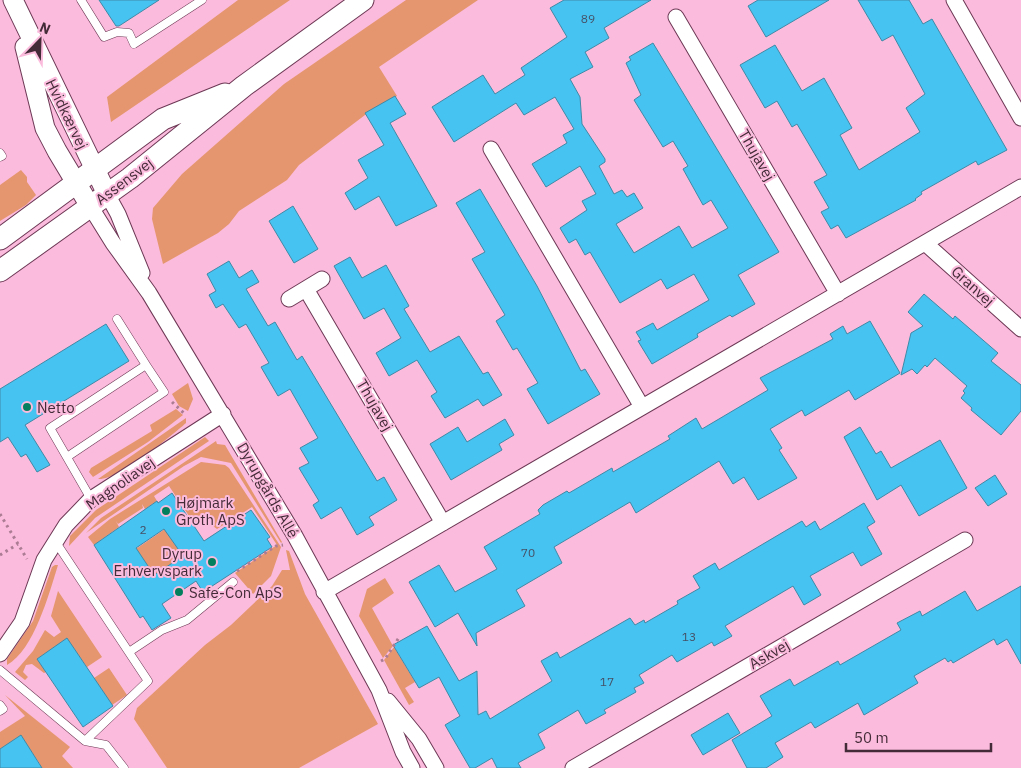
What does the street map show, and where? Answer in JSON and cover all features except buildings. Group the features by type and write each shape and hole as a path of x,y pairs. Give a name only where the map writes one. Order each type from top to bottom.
{"main road":[{"name":"Assensvej","path":"0,270 99,200 244,86 362,0"},
{"name":"Assensvej","path":"0,239 163,119 244,86"}],"street":[{"path":"954,0 1021,118"},
{"name":"Hvidkærvej","path":"14,3 94,169 99,200"},
{"name":"Hvidkærvej","path":"14,3 45,128 76,182 99,200"},
{"name":"Thujavej","path":"676,17 838,294"},
{"path":"491,150 642,408"},
{"path":"324,592 1021,187"},
{"name":"Dyrupgårds Allé","path":"99,200 118,214 150,293"},
{"name":"Dyrupgårds Allé","path":"99,200 113,243 150,293 224,414 295,536 379,690 403,752 412,768"},
{"name":"Granvej","path":"925,243 1021,329"},
{"path":"289,299 322,279"},
{"name":"Thujavej","path":"306,289 443,523"},
{"name":"Magnoliavej","path":"0,654 22,622 44,560 66,525 91,499 224,414"},
{"name":"Askvej","path":"573,768 965,540"},
{"name":"Dyrupgårds Allé","path":"379,690 419,739 436,768"}],"lane":[{"path":"82,0 104,37 117,32 128,33 134,44 202,0"},
{"path":"0,153 2,156 0,158"},
{"path":"67,457 164,392 117,319"},
{"path":"91,499 50,428 146,366"},
{"path":"55,541 148,681 85,741"},
{"path":"129,652 162,630 187,620 233,582"},
{"path":"0,670 85,741 106,745 124,768"},
{"path":"0,704 3,709 0,712"}],"path":[{"path":"164,392 174,405 186,415"},
{"path":"0,514 27,558"},
{"path":"0,555 18,544"},
{"path":"233,582 234,573 276,546 286,544"},
{"path":"368,670 385,659 400,636"}],"shaded area":[{"path":"238,0 290,0 111,122 107,97"},
{"path":"406,0 478,0 379,67 397,96 365,115 299,165 287,180 239,211 229,224 218,233 163,264 152,219 153,208 182,174 284,84"},
{"path":"21,170 27,177 27,182 36,195 26,205 0,221 0,185"},
{"path":"188,383 193,399 188,411 179,406 172,394"},
{"path":"176,409 183,415 148,442 93,477 89,472 91,468 152,431 150,425"},
{"path":"186,418 186,423 143,457 118,473 107,478 98,479"},
{"path":"205,437 209,441 95,518 69,546 70,536 96,510"},
{"path":"216,441 217,444 225,445 281,543 231,463 201,457 184,466 86,533 101,518"},
{"path":"201,462 225,465 229,468 281,547 271,576 253,594 235,573 277,545 252,507 217,529 209,523 195,525 169,486 154,496 157,501 145,509 142,504 143,508 118,524 116,521 119,527 94,545 88,537 110,519"},
{"path":"165,529 183,556 148,580 142,558 130,553"},
{"path":"286,550 289,551 305,594 378,724 299,768 167,768 134,719 137,708 272,586 282,570 290,570"},
{"path":"58,565 50,591 33,634 17,658 7,665 7,659 33,621 52,567"},
{"path":"385,578 394,593 372,608 393,646 383,658 359,616 367,589"},
{"path":"58,591 102,657 87,667 67,639 37,659 46,672 44,673 32,664 26,665 23,672 28,677 25,680 15,672 33,651 45,630 54,637 61,632 51,616"},
{"path":"394,647 415,682 405,688 414,702 409,705 384,660"},
{"path":"109,668 127,695 112,705 94,678"},
{"path":"5,695 70,747 62,756 73,768 34,768 40,764 21,736 0,749 0,732 25,716"}],"place":[{"name":"Netto","path":"27,407"},
{"name":"Højmark Groth ApS","path":"166,511"},
{"name":"Dyrup Erhvervspark","path":"212,562"},
{"name":"Safe-Con ApS","path":"179,592"}]}
